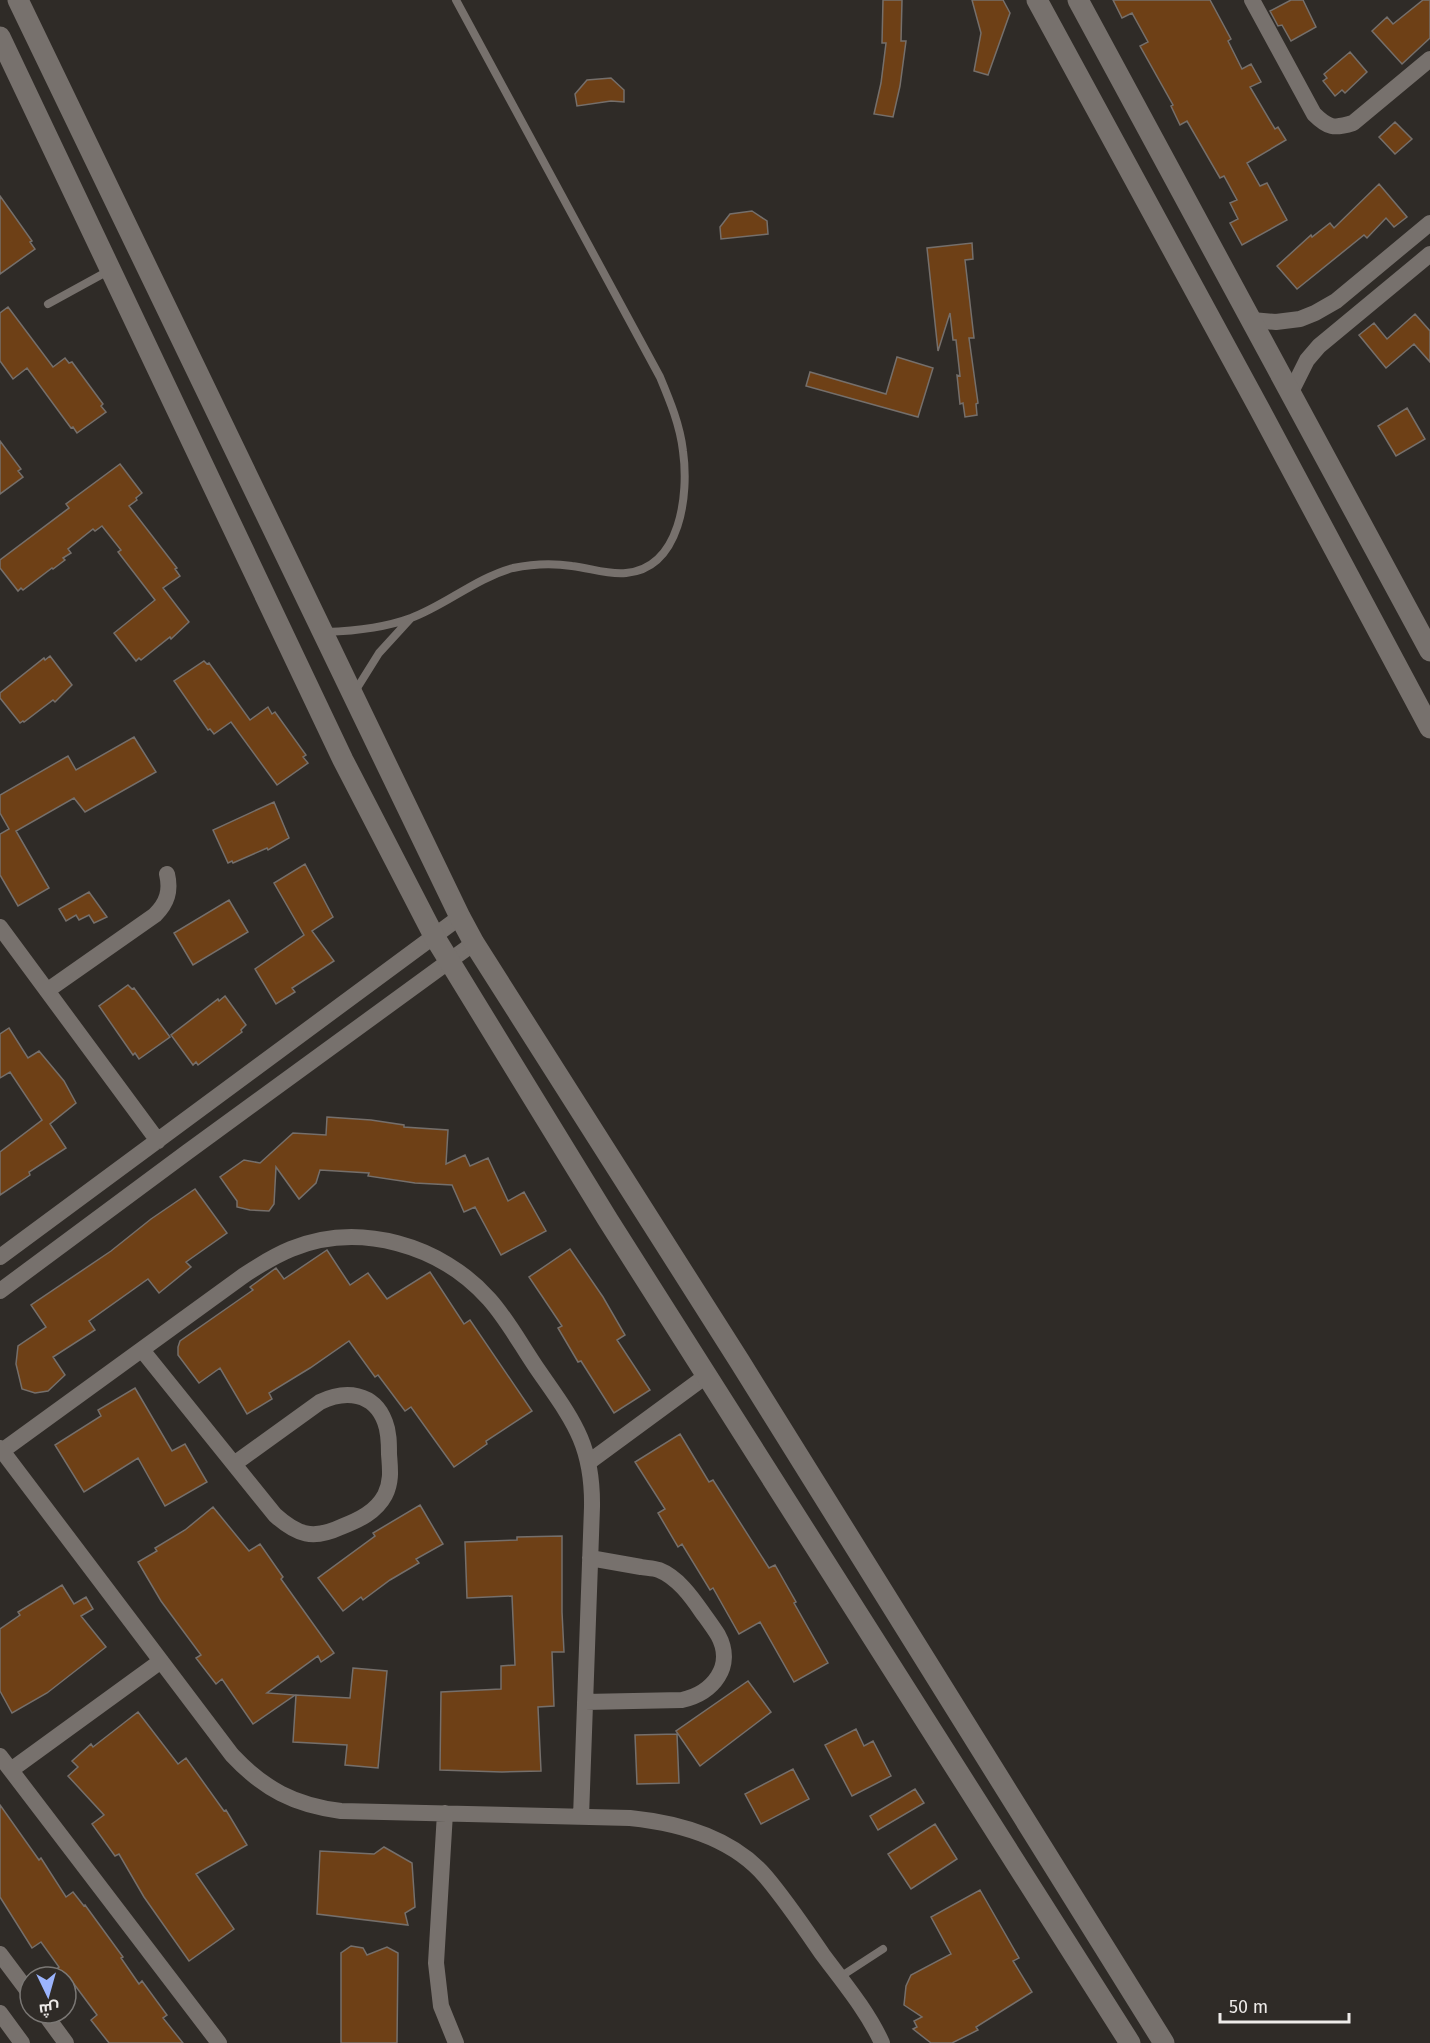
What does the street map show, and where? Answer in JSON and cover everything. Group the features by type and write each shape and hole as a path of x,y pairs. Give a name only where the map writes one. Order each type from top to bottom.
{"street":[{"path":"18,0 474,943 746,1372 1164,2043"},
{"path":"1037,0 1266,420 1430,728"},
{"path":"1078,0 1430,651"},
{"path":"1252,0 1314,114 1324,125 1339,128 1353,123 1430,59"},
{"path":"0,37 343,760 434,936 706,1376 1130,2043"},
{"path":"1252,320 1276,322 1300,319 1315,313 1336,301 1430,223"},
{"path":"1291,392 1307,360 1319,346 1430,254"},
{"path":"1315,313 1333,335"},
{"path":"48,990 155,915 166,901 169,883 167,874"},
{"path":"0,1257 460,916"},
{"path":"0,927 158,1141"},
{"path":"0,1291 474,943"},
{"path":"581,1817 592,1484 589,1462 575,1425 490,1300 472,1282 446,1263 417,1249 387,1240 355,1237 323,1240 292,1249 263,1263 1,1450 232,1755 250,1774 272,1790 296,1802 341,1811 445,1813 581,1817 630,1818 660,1821 699,1833 742,1857 765,1876 840,1977 877,2031 882,2043"},
{"path":"142,1350 275,1515 289,1528 308,1534 328,1533 359,1520 374,1509 385,1494 391,1476 385,1421 378,1409 368,1400 352,1394 335,1395 320,1402 234,1464"},
{"path":"589,1462 706,1376"},
{"path":"585,1702 682,1700 695,1697 715,1682 721,1670 723,1657 718,1636 680,1584 659,1570 590,1558"},
{"path":"11,1770 161,1661"},
{"path":"0,1756 219,2043"},
{"path":"445,1813 436,1963 437,1984 441,2006 456,2043"},
{"path":"0,1954 18,1978"},
{"path":"0,2013 22,2043"},
{"path":"53,2025 66,2043"}],"lane":[{"path":"323,633 368,628 412,618 487,577 513,568 541,564 570,565 611,573 626,573 647,566 664,553 672,540 683,499 686,475 678,424 660,377 456,0"},
{"path":"48,304 111,270"},
{"path":"353,694 379,653 412,618"},
{"path":"840,1977 883,1949"}],"building":[{"path":"883,0 902,0 901,41 906,41 893,117 874,114 886,43 882,43"},
{"path":"972,0 1003,0 1010,13 988,75 974,71 981,33"},
{"path":"1113,0 1210,0 1231,39 1228,41 1242,69 1251,64 1261,82 1250,87 1275,129 1278,127 1286,140 1247,163 1260,186 1267,183 1287,220 1242,245 1230,223 1238,219 1230,203 1237,200 1224,176 1220,178 1187,121 1180,125 1171,106 1173,105 1140,46 1148,42 1132,13 1122,18"},
{"path":"1291,0 1303,0 1316,27 1291,41 1282,25 1278,26 1270,11"},
{"path":"1423,0 1430,0 1430,38 1402,64 1372,31 1387,17 1393,24"},
{"path":"1350,52 1367,72 1345,93 1342,90 1335,96 1323,81 1327,78 1324,74"},
{"path":"611,78 624,90 624,102 611,101 577,106 575,94 587,80"},
{"path":"1395,122 1412,139 1395,154 1379,137"},
{"path":"1379,184 1407,217 1394,227 1386,218 1367,238 1364,235 1297,289 1277,266 1311,235 1312,237 1330,223 1334,228"},
{"path":"0,196 32,241 30,242 35,249 0,274"},
{"path":"752,211 767,221 768,234 721,239 720,227 730,214"},
{"path":"972,243 973,259 965,260 974,338 969,338 978,403 976,404 977,415 965,417 963,403 960,404 957,375 960,376 950,313 938,351 927,248"},
{"path":"8,307 53,367 65,358 69,363 72,362 103,404 101,406 106,412 77,433 27,368 13,379 0,361 0,313"},
{"path":"1415,314 1430,331 1430,362 1414,344 1386,368 1359,335 1374,323 1387,339"},
{"path":"897,357 933,368 918,417 806,386 810,372 886,394"},
{"path":"1407,408 1425,439 1396,456 1378,426"},
{"path":"0,441 21,469 18,471 23,477 0,494"},
{"path":"120,464 142,493 129,506 177,568 175,569 180,576 163,588 189,622 171,639 170,637 141,660 139,658 136,661 114,633 155,600 118,552 121,550 102,526 95,531 93,529 68,549 71,553 63,558 65,560 23,590 21,588 18,591 0,568 0,560 69,508 66,504"},
{"path":"50,656 72,685 55,702 53,700 20,723 0,698 0,693 44,658 45,660"},
{"path":"204,661 209,663 250,720 268,707 272,714 275,712 306,755 303,757 308,763 277,785 231,722 214,734 210,729 208,730 174,681"},
{"path":"134,737 156,772 85,812 74,798 16,831 49,888 18,906 0,875 0,834 9,829 0,813 0,795 68,756 76,770"},
{"path":"274,802 289,838 268,850 267,848 228,863 213,830"},
{"path":"305,864 333,917 312,931 334,961 292,988 295,992 276,1004 255,969 304,935 274,883"},
{"path":"89,892 107,917 94,923 89,915 79,920 76,915 66,921 59,909"},
{"path":"229,900 248,932 193,965 174,933"},
{"path":"128,985 134,988 170,1037 139,1059 135,1053 133,1055 99,1006"},
{"path":"225,996 246,1025 241,1030 242,1032 198,1065 196,1062 193,1065 171,1035"},
{"path":"9,1028 28,1058 39,1051 64,1081 76,1103 50,1124 66,1148 29,1172 30,1175 0,1195 0,1152 42,1120 10,1072 0,1078 0,1034"},
{"path":"327,1117 448,1130 446,1164 465,1155 470,1166 488,1158 508,1201 524,1192 546,1231 501,1255 475,1207 464,1212 452,1185 415,1183 368,1176 369,1173 320,1170 316,1183 299,1199 276,1167 274,1204 269,1211 237,1207 237,1201 220,1177 244,1160 260,1163 293,1133 326,1135"},
{"path":"195,1189 227,1233 186,1262 191,1267 159,1293 148,1279 89,1321 95,1330 53,1357 65,1375 48,1391 35,1393 22,1389 16,1364 18,1346 46,1327 31,1305 111,1251 151,1219"},
{"path":"570,1249 603,1297 625,1335 617,1340 650,1390 614,1413 581,1361 578,1362 558,1328 562,1326 529,1277"},
{"path":"327,1250 350,1285 368,1273 387,1299 430,1272 464,1324 470,1320 532,1411 486,1441 487,1444 454,1467 411,1407 405,1411 378,1375 375,1377 349,1341 269,1393 272,1399 247,1414 220,1368 199,1383 178,1355 180,1341 253,1290 250,1287 276,1268 284,1279"},
{"path":"135,1388 172,1451 185,1444 207,1482 165,1506 138,1458 84,1492 55,1445 101,1416 98,1410"},
{"path":"680,1434 709,1482 713,1480 769,1568 775,1565 828,1663 794,1682 760,1622 739,1634 713,1588 710,1590 682,1544 678,1547 658,1513 665,1509 635,1462"},
{"path":"420,1505 443,1544 416,1559 419,1563 390,1580 363,1600 361,1597 343,1611 318,1578 375,1536 373,1533"},
{"path":"213,1507 249,1551 260,1544 283,1577 281,1579 334,1653 321,1662 318,1656 267,1693 295,1695 253,1724 222,1679 216,1684 196,1658 201,1655 161,1601 138,1562 157,1551 155,1548 185,1530"},
{"path":"562,1536 564,1652 552,1652 554,1706 538,1707 541,1771 440,1770 441,1692 501,1689 501,1666 515,1665 512,1596 467,1598 465,1542"},
{"path":"62,1585 74,1604 86,1597 93,1609 81,1616 106,1647 47,1693 12,1713 0,1691 0,1629 20,1615 18,1612"},
{"path":"353,1668 387,1671 378,1768 345,1765 347,1745 293,1742 296,1695 350,1698"},
{"path":"748,1681 771,1712 700,1766 676,1731"},
{"path":"138,1712 178,1764 186,1758 224,1811 226,1810 247,1845 196,1874 234,1929 189,1961 144,1897 119,1854 115,1856 92,1824 104,1815 68,1776 78,1767 72,1761 91,1744 93,1747"},
{"path":"856,1729 864,1746 873,1741 891,1776 852,1796 825,1745"},
{"path":"677,1734 679,1783 637,1784 635,1735"},
{"path":"793,1769 809,1799 761,1824 745,1794"},
{"path":"915,1789 924,1803 878,1830 870,1816"},
{"path":"0,1805 39,1860 41,1858 66,1897 73,1892 85,1905 123,1957 121,1958 139,1984 142,1981 167,2015 163,2018 183,2043 109,2043 91,2020 97,2015 78,1989 78,1965 58,1965 41,1942 32,1948 0,1897"},
{"path":"935,1824 957,1859 911,1889 888,1854"},
{"path":"384,1847 412,1863 415,1907 405,1913 408,1925 317,1914 320,1851 374,1854"},
{"path":"980,1890 1019,1958 1013,1961 1032,1992 976,2027 978,2030 952,2043 931,2043 913,2029 917,2027 914,2021 922,2017 904,2005 906,1986 911,1975 951,1954 931,1917"},
{"path":"351,1946 363,1948 367,1955 387,1947 398,1953 397,2043 341,2043 341,1953"}]}
